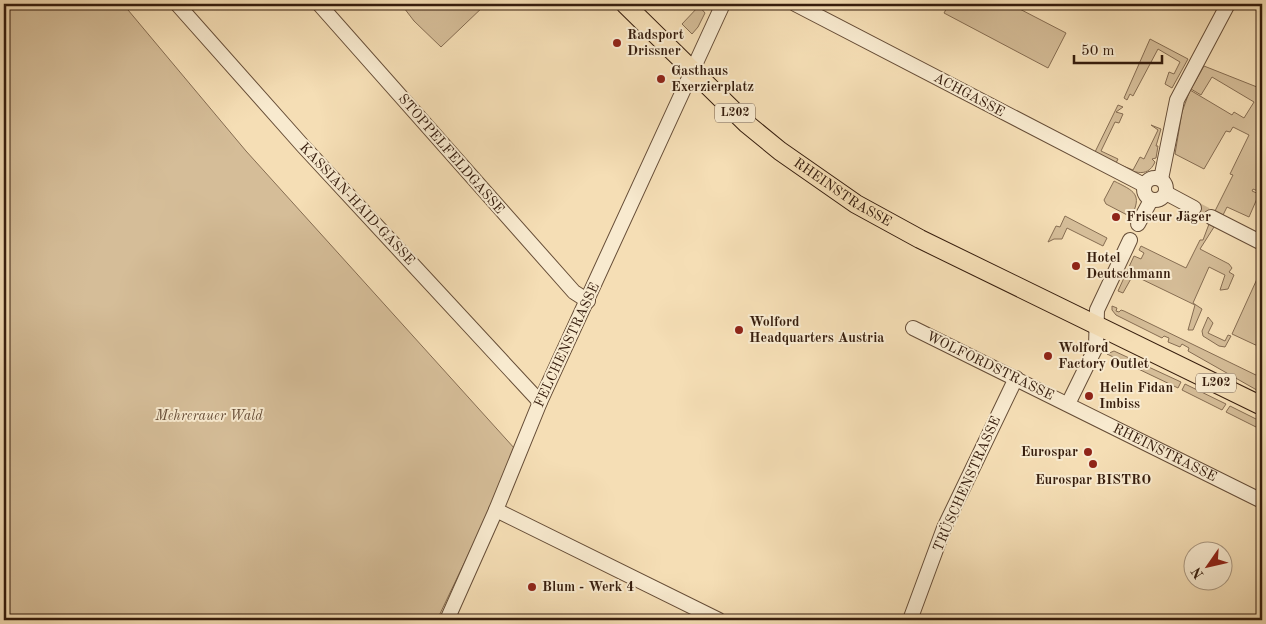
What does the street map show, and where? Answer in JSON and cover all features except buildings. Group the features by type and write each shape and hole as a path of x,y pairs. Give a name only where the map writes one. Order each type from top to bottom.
{"main road":[{"name":"RHEINSTRASSE","path":"626,4 693,72 765,139 856,204 913,236 1262,406"}],"street":[{"name":"KASSIAN-HAID-GASSE","path":"177,4 304,146 540,402"},
{"name":"STOPPELFELDGASSE","path":"319,4 561,278 574,292 588,300"},
{"name":"FELCHENSTRASSE","path":"447,620 496,510 540,402 723,4"},
{"name":"ACHGASSE","path":"795,4 1144,186"},
{"path":"1160,179 1174,112 1183,85 1228,4"},
{"path":"1153,178 1160,179 1166,187 1166,194 1158,200 1151,200 1144,193 1144,186 1153,178"},
{"path":"1166,194 1194,208"},
{"path":"1138,224 1151,200"},
{"path":"1211,217 1262,243"},
{"path":"1068,404 1096,348 1097,310 1129,242"},
{"name":"WOLFORDSTRASSE","path":"913,328 1068,404"},
{"name":"TRÜSCHENSTRASSE","path":"910,620 944,528 1016,378"},
{"name":"RHEINSTRASSE","path":"1068,404 1262,501"},
{"path":"496,510 719,620"}],"green space":[{"name":"Mehrerauer Wald","path":"4,4 123,4 246,151 515,449 491,507 437,620 4,620"},
{"path":"401,4 486,4 441,47 414,21"},
{"path":"949,4 1010,4 1066,33 1048,68 944,13"},
{"path":"699,6 705,13 692,34 682,24"},
{"path":"1150,39 1188,59 1172,88 1165,84 1169,72 1174,74 1180,62 1158,49 1133,96 1130,94 1127,100 1124,98"},
{"path":"1204,66 1262,89 1262,142 1259,149 1262,151 1262,188 1260,192 1253,189 1252,191 1259,194 1249,217 1227,207 1223,215 1215,211 1233,175 1230,174 1249,135 1233,127 1230,132 1226,131 1204,169 1175,154 1182,112 1190,90 1232,115 1234,112 1244,118 1254,102 1212,77 1201,95 1191,89"},
{"path":"1118,105 1123,107 1116,112 1123,114 1119,123 1115,122 1101,151 1118,159 1116,163 1095,152"},
{"path":"1151,125 1161,129 1156,146 1158,146 1156,158 1152,159 1155,162 1152,168 1148,171 1138,172 1128,169 1118,164 1133,170 1140,157 1144,159 1158,130"},
{"path":"1114,181 1131,191 1136,198 1135,209 1131,217 1106,204 1104,200"},
{"path":"1065,216 1107,238 1103,246 1067,228 1062,239 1054,239 1048,242 1056,226 1060,227"},
{"path":"1209,224 1214,227 1200,249 1229,264 1232,268 1229,272 1234,275 1228,289 1220,290 1225,275 1209,267 1193,303 1202,309 1193,330 1188,330 1195,305 1133,275 1123,293 1118,291 1134,256 1141,259 1144,253 1139,250 1141,246 1186,268 1200,240 1203,240"},
{"path":"1257,279 1262,281 1262,348 1232,334"},
{"path":"1112,306 1117,308 1116,311 1124,311 1262,378 1262,393 1188,351 1189,348 1182,344 1180,347 1168,342 1169,338 1164,336 1162,338 1116,315 1112,310"},
{"path":"1208,317 1213,323 1208,333 1225,341 1228,335 1231,336 1225,347 1219,346 1203,336 1202,331"},
{"path":"1114,351 1181,382 1178,388 1107,354"},
{"path":"1185,384 1226,404 1222,410 1182,390"},
{"path":"1230,406 1262,422 1262,430 1226,412"}],"tunnel":[{"path":"1194,208 1211,217"}],"place":[{"name":"Radsport Drissner","path":"617,43"},
{"name":"Gasthaus Exerzierplatz","path":"661,79"},
{"name":"Friseur Jäger","path":"1116,217"},
{"name":"Hotel Deutschmann","path":"1076,266"},
{"name":"Wolford Headquarters Austria","path":"739,330"},
{"name":"Wolford Factory Outlet","path":"1048,356"},
{"name":"Helin Fidan Imbiss","path":"1089,396"},
{"name":"Eurospar","path":"1088,452"},
{"name":"Eurospar BISTRO","path":"1093,464"},
{"name":"Blum - Werk 4","path":"532,587"}]}
